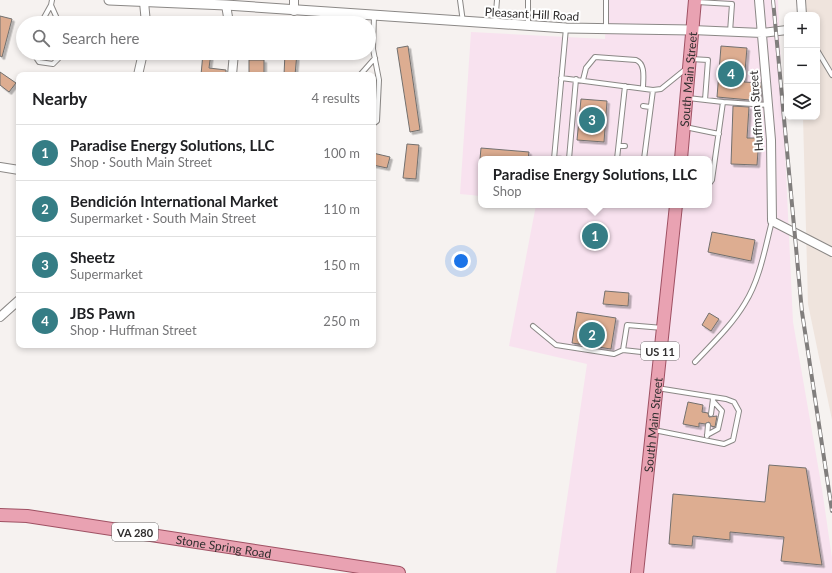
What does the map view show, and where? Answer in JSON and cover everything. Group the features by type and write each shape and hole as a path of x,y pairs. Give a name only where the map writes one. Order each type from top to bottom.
{"main road":[{"name":"South Main Street","path":"681,156 688,98 695,1"},
{"name":"South Main Street","path":"637,573 675,208"},
{"name":"Stone Spring Road","path":"0,515 27,516 399,573"}],"street":[{"name":"Pleasant Hill Road","path":"109,0 374,16"},
{"path":"294,0 294,11"},
{"name":"Huffman Street","path":"759,0 771,140 772,221"},
{"path":"801,0 802,12"},
{"path":"145,1 146,16"},
{"path":"226,6 228,16"},
{"name":"Pleasant Hill Road","path":"376,16 566,28 692,30 762,33 784,30"},
{"path":"139,72 141,60"},
{"path":"232,72 233,60"},
{"path":"0,166 16,169"},
{"path":"772,221 832,252"},
{"path":"0,317 16,303"}],"lane":[{"path":"45,16 51,6 52,0"},
{"path":"460,0 463,22"},
{"path":"495,24 497,0"},
{"path":"528,0 528,26"},
{"path":"606,0 606,29"},
{"path":"695,1 732,4 730,32"},
{"path":"51,6 56,16"},
{"path":"554,156 566,28"},
{"path":"820,55 832,75"},
{"path":"582,80 586,68 595,57 636,60 640,62 642,66 644,88"},
{"path":"38,60 39,62 53,64 57,60"},
{"path":"363,72 373,60"},
{"path":"375,60 379,80 376,122"},
{"path":"561,78 653,90 661,89 690,62 708,60 705,100"},
{"path":"569,156 576,79"},
{"path":"617,156 625,86"},
{"path":"644,156 653,90"},
{"path":"688,98 768,105"},
{"path":"712,180 724,102"},
{"path":"624,103 629,104"},
{"path":"643,106 650,107"},
{"path":"623,113 628,114"},
{"path":"642,116 649,118"},
{"path":"622,124 627,124"},
{"path":"641,127 648,128"},
{"path":"685,127 719,134"},
{"path":"620,133 626,134"},
{"path":"640,136 646,137"},
{"path":"619,146 625,146"},
{"path":"639,148 645,149"},
{"path":"696,362 723,333 747,299 763,256 772,221"},
{"path":"623,350 627,324 663,328"},
{"path":"534,326 556,345 614,354 623,350 660,354"},
{"path":"652,429 706,438 724,444 733,440 739,411 734,402 656,388"},
{"path":"711,414 714,399"},
{"path":"706,438 718,429 722,411 714,399"},
{"path":"706,438 708,425"}],"shaded area":[{"path":"607,0 778,0 793,322 822,489 832,558 832,573 556,573 587,364 509,346 535,208 712,208 712,156 478,156 478,196 460,194 471,32 605,39"},
{"path":"799,0 832,0 832,420 808,304 803,120 820,120 820,12 800,12"}],"building":[{"path":"0,16 12,19 2,57 0,56"},
{"path":"408,46 420,130 410,132 397,48"},
{"path":"721,46 747,48 744,82 761,83 761,101 717,97"},
{"path":"202,60 210,60 209,68 226,70 226,72 201,72"},
{"path":"249,60 264,60 264,72 249,72"},
{"path":"285,60 296,60 295,72 284,72"},
{"path":"0,72 16,83 9,92 0,85"},
{"path":"581,99 607,101 604,142 577,140"},
{"path":"733,106 749,107 747,138 759,138 757,165 731,164"},
{"path":"407,144 419,145 416,179 403,178"},
{"path":"481,148 529,152 528,156 480,156"},
{"path":"376,154 390,157 387,168 376,166"},
{"path":"712,232 755,240 751,261 708,252"},
{"path":"605,291 629,293 628,306 603,304"},
{"path":"577,312 616,318 611,349 572,343"},
{"path":"709,313 719,319 711,331 702,325"},
{"path":"688,402 703,405 702,412 708,413 709,417 717,416 715,427 711,426 709,422 705,424 699,423 699,427 683,424"},
{"path":"769,465 806,468 822,565 781,561 784,537 730,532 730,540 693,536 692,546 669,544 673,494 765,502"}],"railway":[{"path":"773,0 802,312 832,511"}],"place":[{"name":"JBS Pawn","path":"731,74"},
{"name":"Sheetz","path":"592,120"},
{"name":"Paradise Energy Solutions, LLC","path":"595,236"},
{"name":"Bendición International Market","path":"592,335"}]}
